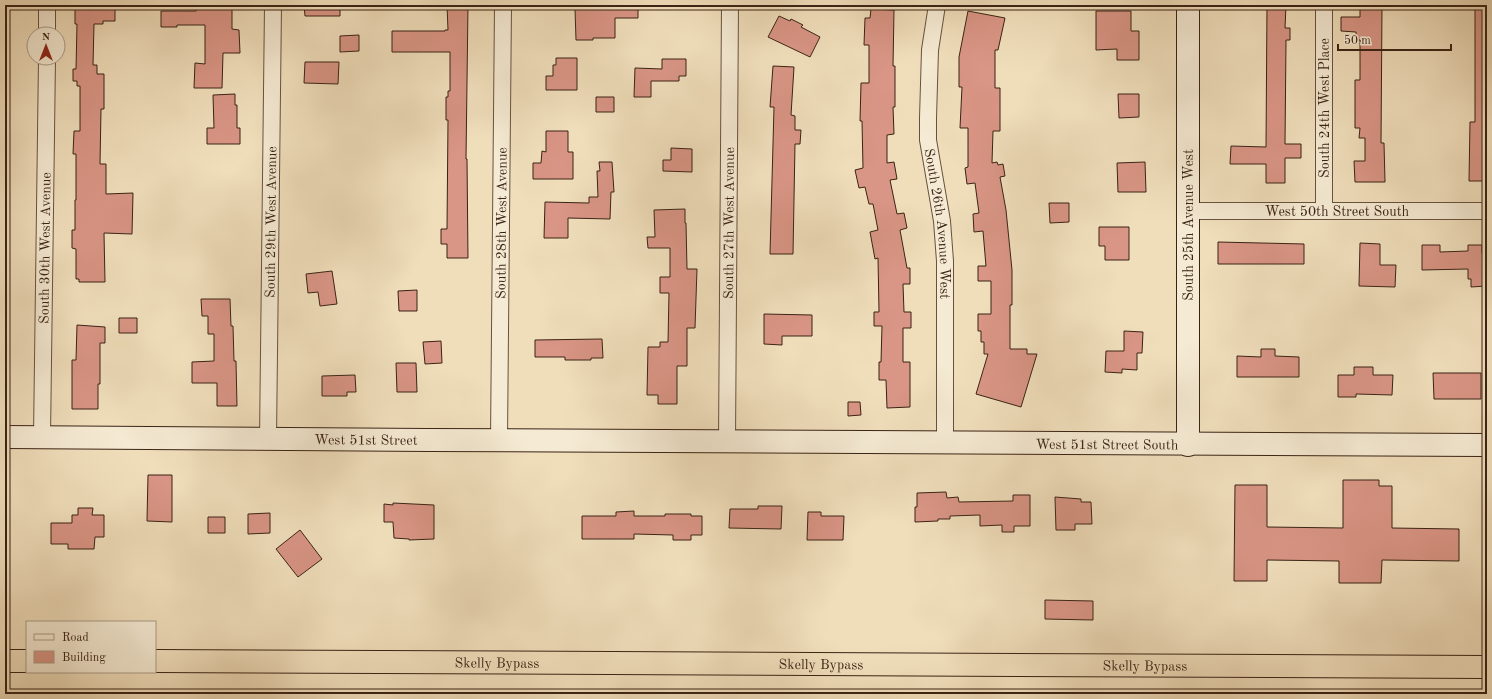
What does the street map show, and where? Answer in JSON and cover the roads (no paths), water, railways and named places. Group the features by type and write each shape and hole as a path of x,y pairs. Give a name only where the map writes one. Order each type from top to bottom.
{"highway":[{"path":"5,661 26,661"},
{"name":"Skelly Bypass","path":"156,661 1487,667"}],"street":[{"path":"47,5 47,26"},
{"name":"South 29th West Avenue","path":"268,439 273,5"},
{"name":"South 28th West Avenue","path":"499,440 503,5"},
{"name":"South 27th West Avenue","path":"727,442 730,5"},
{"name":"South 26th Avenue West","path":"937,5 930,50 928,140 942,221 945,261 945,443"},
{"name":"South 25th Avenue West","path":"1188,5 1188,445"},
{"name":"South 24th West Place","path":"1324,5 1324,211"},
{"name":"South 30th West Avenue","path":"42,437 46,66"},
{"name":"West 50th Street South","path":"1187,211 1487,211"},
{"name":"West 51st Street","path":"5,437 727,442"},
{"name":"West 51st Street South","path":"727,442 1487,445"}]}
